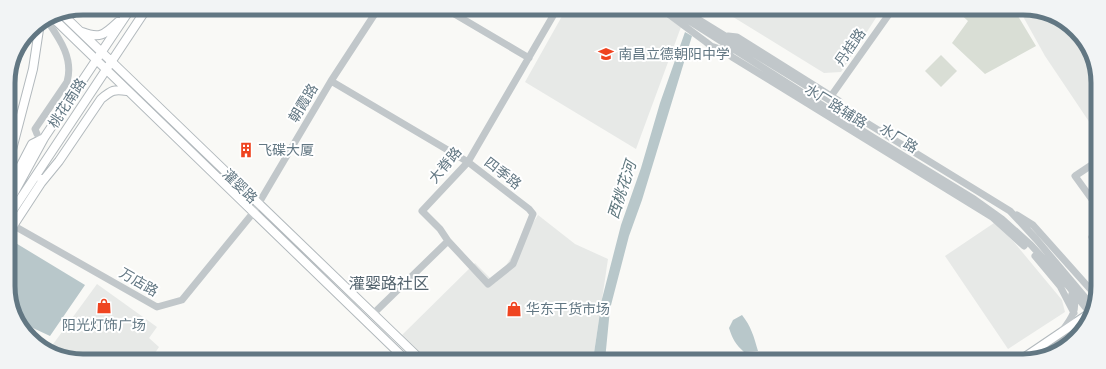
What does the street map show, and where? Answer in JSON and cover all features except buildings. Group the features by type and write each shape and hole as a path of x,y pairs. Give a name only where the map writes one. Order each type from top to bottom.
{"main road":[{"path":"80,32 98,36 112,28 125,15"},
{"name":"桃花南路","path":"15,190 41,136 126,15"},
{"path":"15,207 142,15"},
{"name":"灌婴路","path":"65,17 415,354"},
{"name":"灌婴路","path":"56,21 400,354"},
{"path":"15,139 33,69 39,31"},
{"path":"15,220 41,183 59,161 101,99 116,89 127,91"},
{"path":"15,176 32,144 41,136"},
{"path":"41,183 45,162"},
{"path":"1030,354 1083,318"}],"street":[{"name":"朝霞路","path":"253,213 332,81 374,15"},
{"path":"456,15 528,58"},
{"name":"大脊路","path":"448,241 440,229 422,211 468,162 553,15"},
{"name":"水厂路辅路","path":"670,15 711,46 726,51 732,57 823,114 992,217 1030,251 1050,274 1060,286 1074,313"},
{"name":"水厂路","path":"680,15 848,122 974,199 1002,219 1031,245 1087,309"},
{"name":"水厂路","path":"691,15 830,98 871,126 1010,211 1036,239 1086,299 1089,301"},
{"name":"丹桂路","path":"830,98 888,15"},
{"path":"41,136 35,129 67,82 70,73 66,54 60,39 49,24"},
{"name":"四季路","path":"332,81 468,162 529,209 533,214 513,264 488,284 448,241"},
{"path":"901,144 1033,225 1091,290"},
{"path":"1091,165 1075,176 1091,198"},
{"path":"15,166 19,168"},
{"name":"万店路","path":"15,230 157,308 182,300 253,213"},
{"path":"373,314 448,241"},
{"path":"1058,335 1074,313 1075,300 1070,288"}],"shaded area":[{"name":"南昌立德朝阳中学","path":"563,15 665,15 681,27 636,149 525,82"},
{"path":"730,15 878,15 841,72 824,73"},
{"path":"961,15 1017,15 1036,46 985,74 952,43 968,21"},
{"path":"1022,15 1041,17 1057,24 1068,32 1080,45 1090,70 1091,125 1045,56"},
{"path":"685,32 692,36 642,200 629,236 610,309 606,354 594,354 602,299 621,225 641,168 660,103"},
{"path":"941,55 957,71 941,87 925,71"},
{"name":"华东干货市场","path":"538,215 575,244 608,259 594,354 420,354 401,336 475,263 495,283"},
{"path":"994,223 1013,241 1062,300 1065,312 1008,349 945,256"},
{"path":"15,243 85,285 50,336 27,325 19,308 16,299 15,286"},
{"name":"阳光灯饰广场","path":"97,284 157,327 149,338 159,347 154,354 83,354 65,352 52,346"},
{"path":"742,315 754,336 758,351 744,352 731,335 729,328 733,320"}],"place":[{"name":"南昌立德朝阳中学","path":"606,54"},
{"name":"飞碟大厦","path":"246,150"},
{"name":"阳光灯饰广场","path":"104,306"},
{"name":"华东干货市场","path":"514,309"}],"district":[{"name":"灌婴路社区","path":"389,283"}],"water label":[{"name":"西桃花河","path":"622,190"}]}
